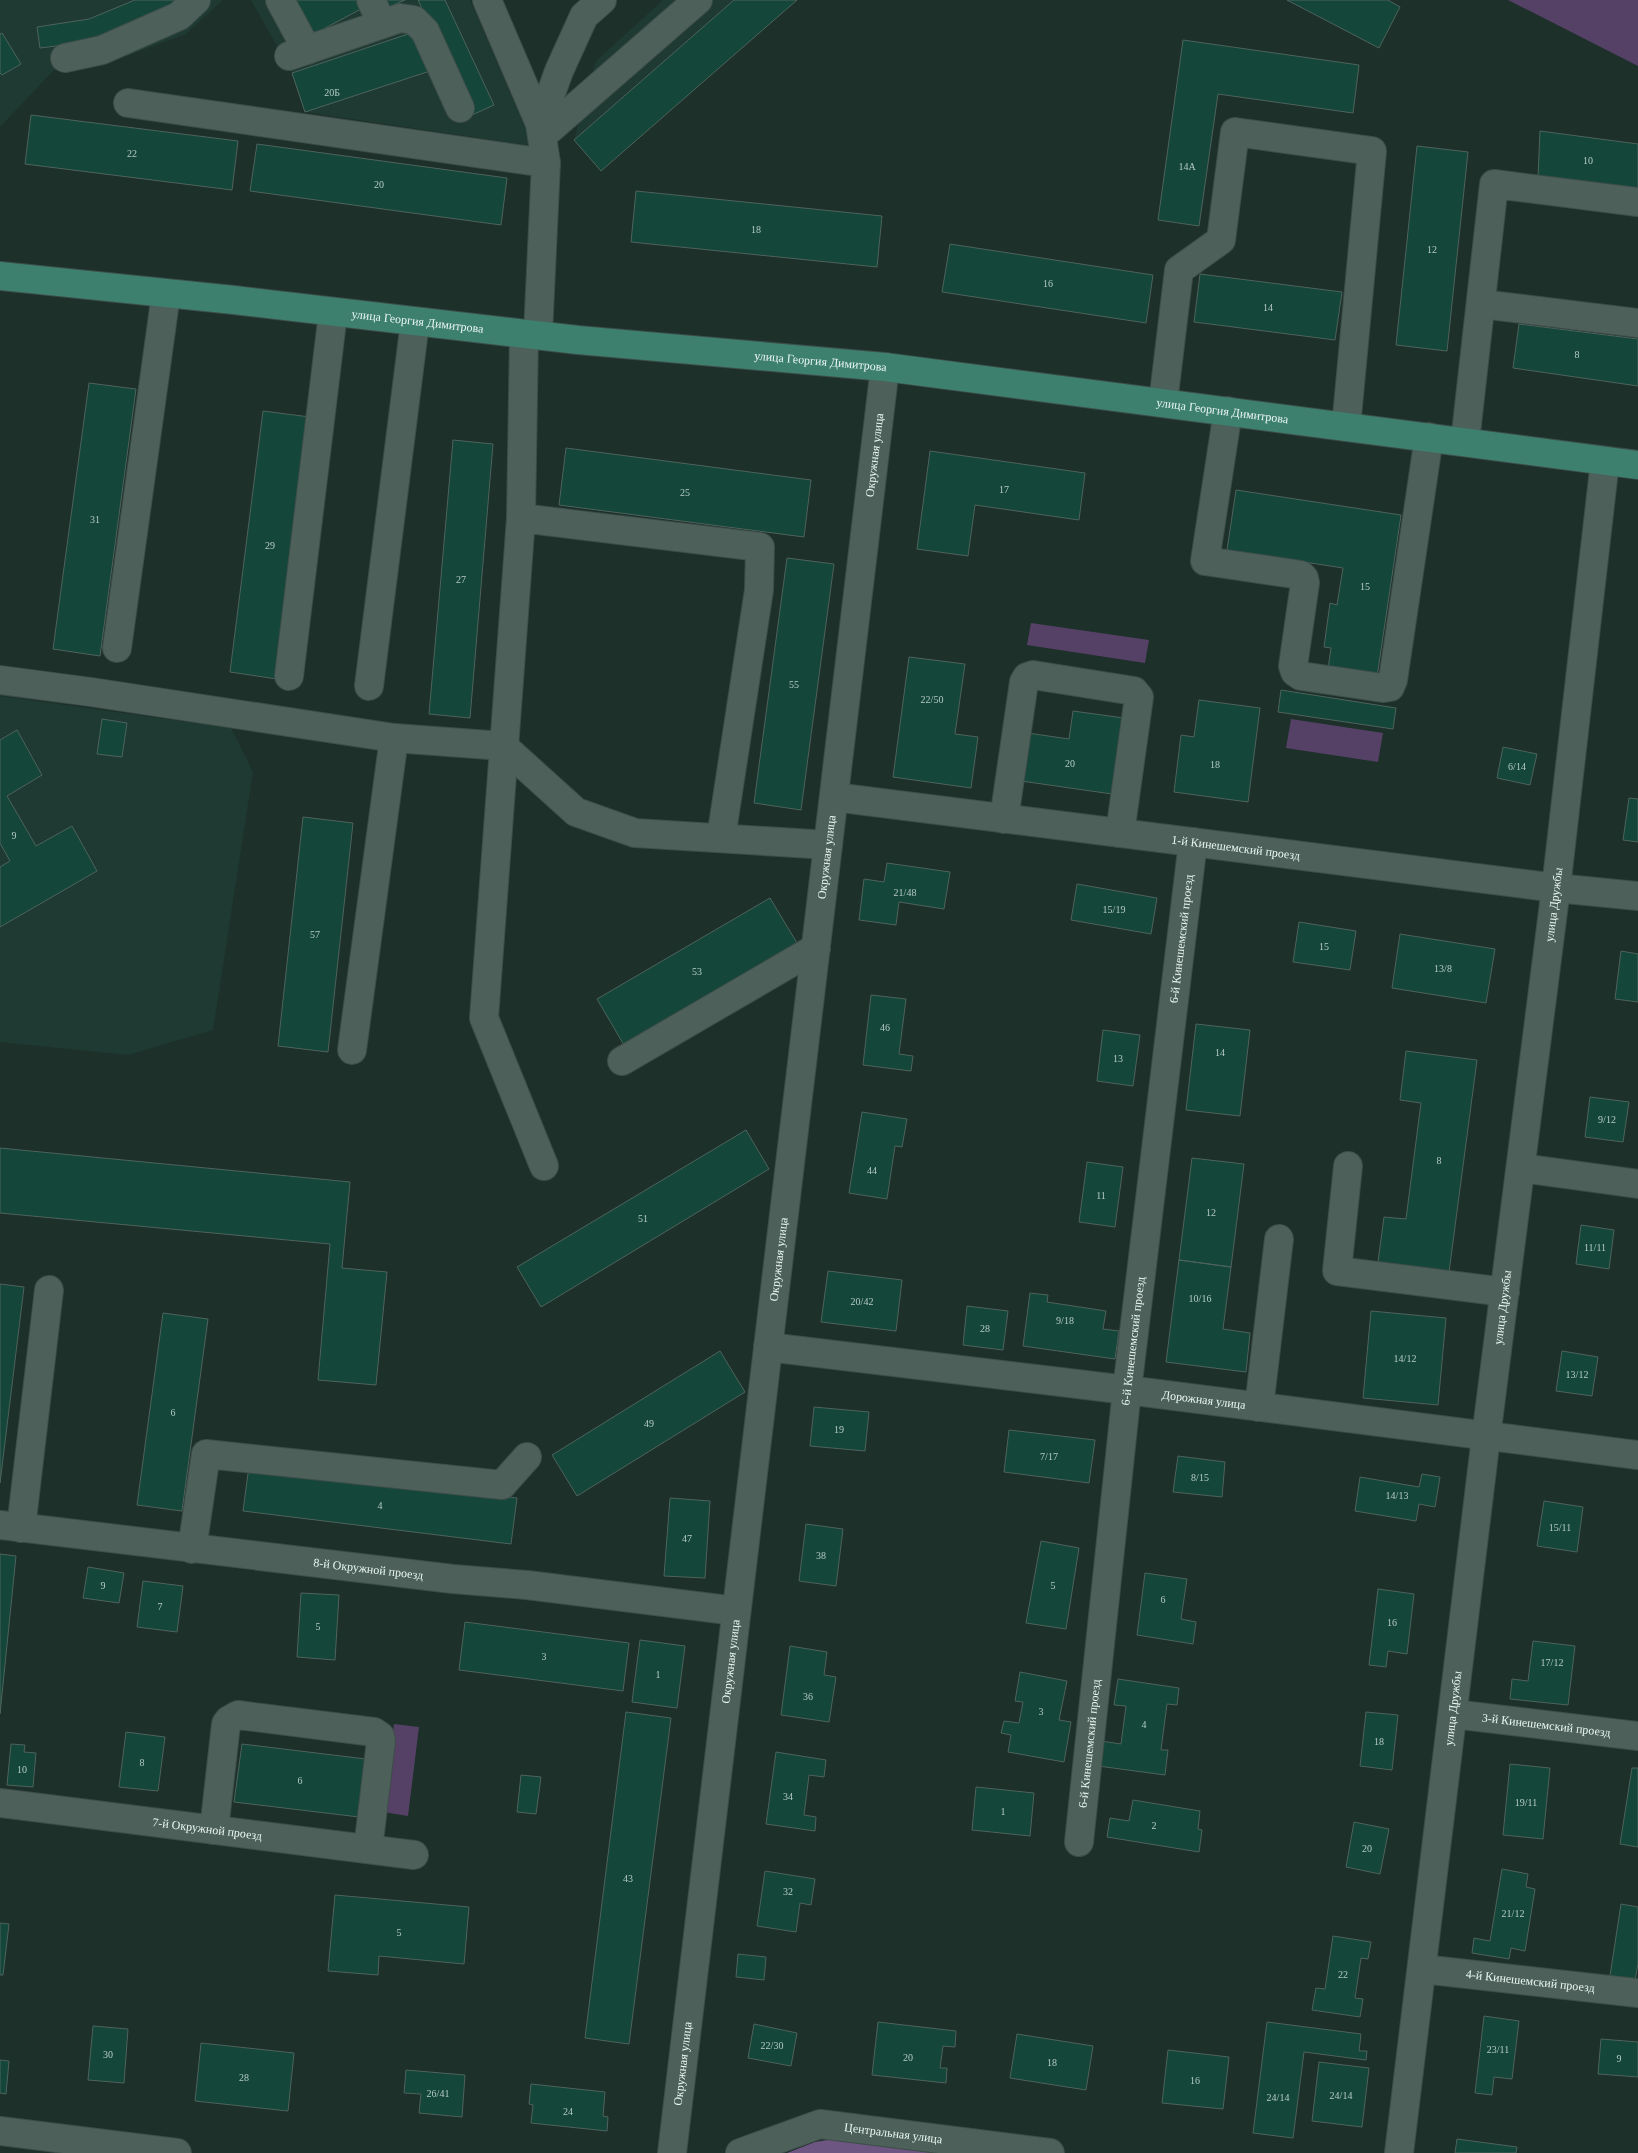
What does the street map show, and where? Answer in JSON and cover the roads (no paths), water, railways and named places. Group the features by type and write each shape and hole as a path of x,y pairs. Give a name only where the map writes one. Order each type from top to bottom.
{"main road":[{"name":"улица Георгия Димитрова","path":"0,276 234,300 578,340 885,367 1638,465"}],"street":[{"path":"65,58 111,47 179,16 196,0"},
{"path":"280,0 298,53 400,18 414,20 425,31 460,108"},
{"path":"371,0 382,24"},
{"path":"487,0 541,130 546,163 531,334 521,518 484,1018 544,1166"},
{"path":"541,130 698,0"},
{"path":"541,130 559,71 586,5"},
{"path":"128,102 546,163"},
{"path":"1163,403 1179,270 1221,240 1235,132 1372,151 1346,427"},
{"path":"1465,442 1494,184 1638,202"},
{"path":"117,648 166,294"},
{"path":"1480,304 1638,323"},
{"path":"289,676 333,313"},
{"path":"369,686 416,322"},
{"name":"Окружная улица","path":"672,2153 885,367"},
{"path":"1228,411 1205,561 1301,575 1305,583 1293,666 1295,672 1301,676 1383,688 1390,686 1393,680 1429,437"},
{"name":"улица Дружбы","path":"1399,2153 1486,1436 1556,888 1605,460"},
{"path":"521,518 760,547 759,590 721,838"},
{"path":"1004,819 1024,682 1027,677 1032,676 1138,693 1139,697 1120,833"},
{"path":"0,680 394,738 503,746 576,812 635,833 828,845"},
{"path":"352,1050 394,738"},
{"name":"1-й Кинешемский проезд","path":"834,797 1556,888 1638,896"},
{"name":"6-й Кинешемский проезд","path":"1079,1842 1127,1390 1193,842"},
{"path":"622,1061 816,948"},
{"path":"1348,1166 1337,1271 1505,1292"},
{"path":"1521,1168 1638,1184"},
{"path":"1260,1407 1279,1239"},
{"path":"10,1527 49,1290"},
{"name":"Дорожная улица","path":"768,1347 1127,1390 1638,1455"},
{"path":"192,1548 206,1454 502,1485 526,1457"},
{"name":"8-й Окружной проезд","path":"10,1527 453,1579 527,1584 736,1611"},
{"name":"3-й Кинешемский проезд","path":"1453,1714 1638,1736"},
{"path":"214,1830 226,1724 233,1716 238,1715 374,1732 380,1736 368,1849"},
{"name":"7-й Окружной проезд","path":"0,1803 414,1855"},
{"name":"4-й Кинешемский проезд","path":"1422,1969 1638,1993"},
{"name":"Центральная улица","path":"740,2153 820,2124 1050,2153"},
{"path":"0,2131 177,2153"}]}
